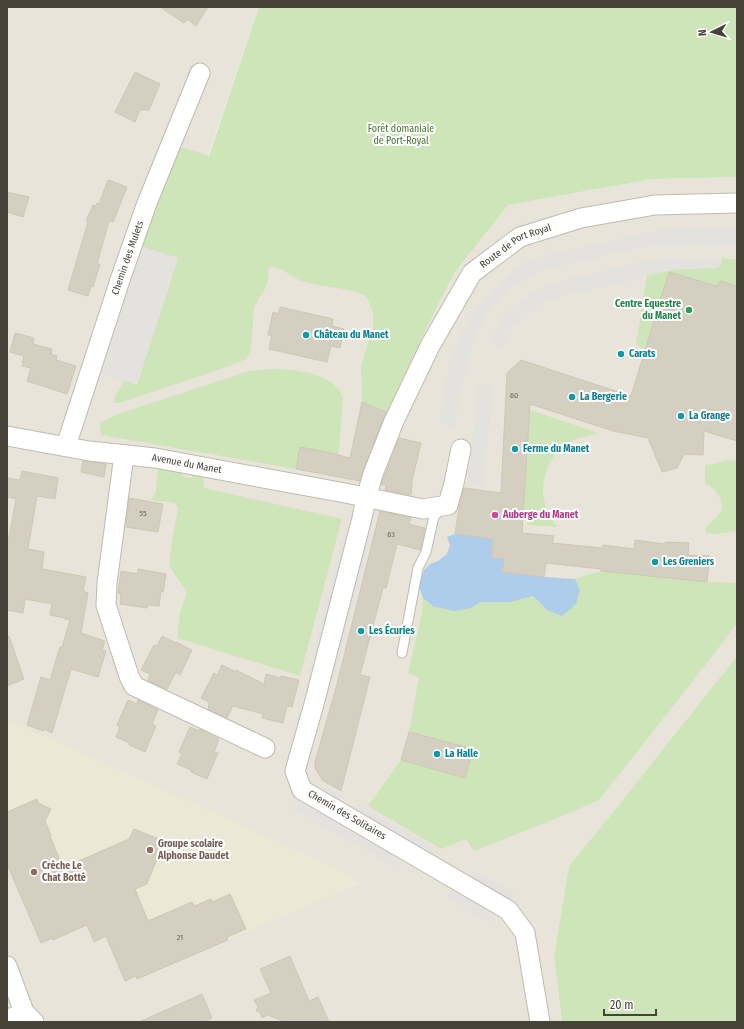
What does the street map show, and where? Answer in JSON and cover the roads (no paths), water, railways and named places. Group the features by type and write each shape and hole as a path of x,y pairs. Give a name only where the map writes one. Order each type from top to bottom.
{"street":[{"name":"Chemin des Mulets","path":"66,446 147,202 200,73"},
{"name":"Route de Port Royal","path":"366,498 373,474 394,421 430,346 472,273 520,237 581,218 655,205 737,203"},
{"name":"Avenue du Manet","path":"7,436 89,450 155,458 423,509 448,505"},
{"path":"448,505 454,483 460,449"},
{"path":"124,455 107,583 106,605 131,681 134,686 141,690 265,748"},
{"name":"Chemin des Solitaires","path":"366,498 314,704 295,772 302,790 508,910 525,933 540,1022"},
{"path":"7,966 22,1018"}],"lane":[{"path":"402,653 418,568 426,552 434,516 448,505"}],"water":[{"path":"455,534 493,539 492,558 504,559 503,572 575,579 580,590 576,604 562,616 547,610 533,596 511,602 480,602 471,608 454,611 433,606 423,598 419,586 424,570 430,564 438,561 447,554 450,545 447,537"}],"place":[{"name":"Centre Equestre du Manet","path":"689,310"},
{"name":"Château du Manet","path":"306,335"},
{"name":"Carats","path":"621,354"},
{"name":"La Bergerie","path":"572,397"},
{"name":"La Grange","path":"681,416"},
{"name":"Ferme du Manet","path":"515,449"},
{"name":"Auberge du Manet","path":"495,515"},
{"name":"Les Greniers","path":"655,562"},
{"name":"Les Écuries","path":"361,631"},
{"name":"La Halle","path":"437,754"},
{"name":"Groupe scolaire Alphonse Daudet","path":"150,850"},
{"name":"Crèche Le Chat Botté","path":"34,872"}],"park label":[{"name":"Forêt domaniale de Port-Royal","path":"401,134"}]}
